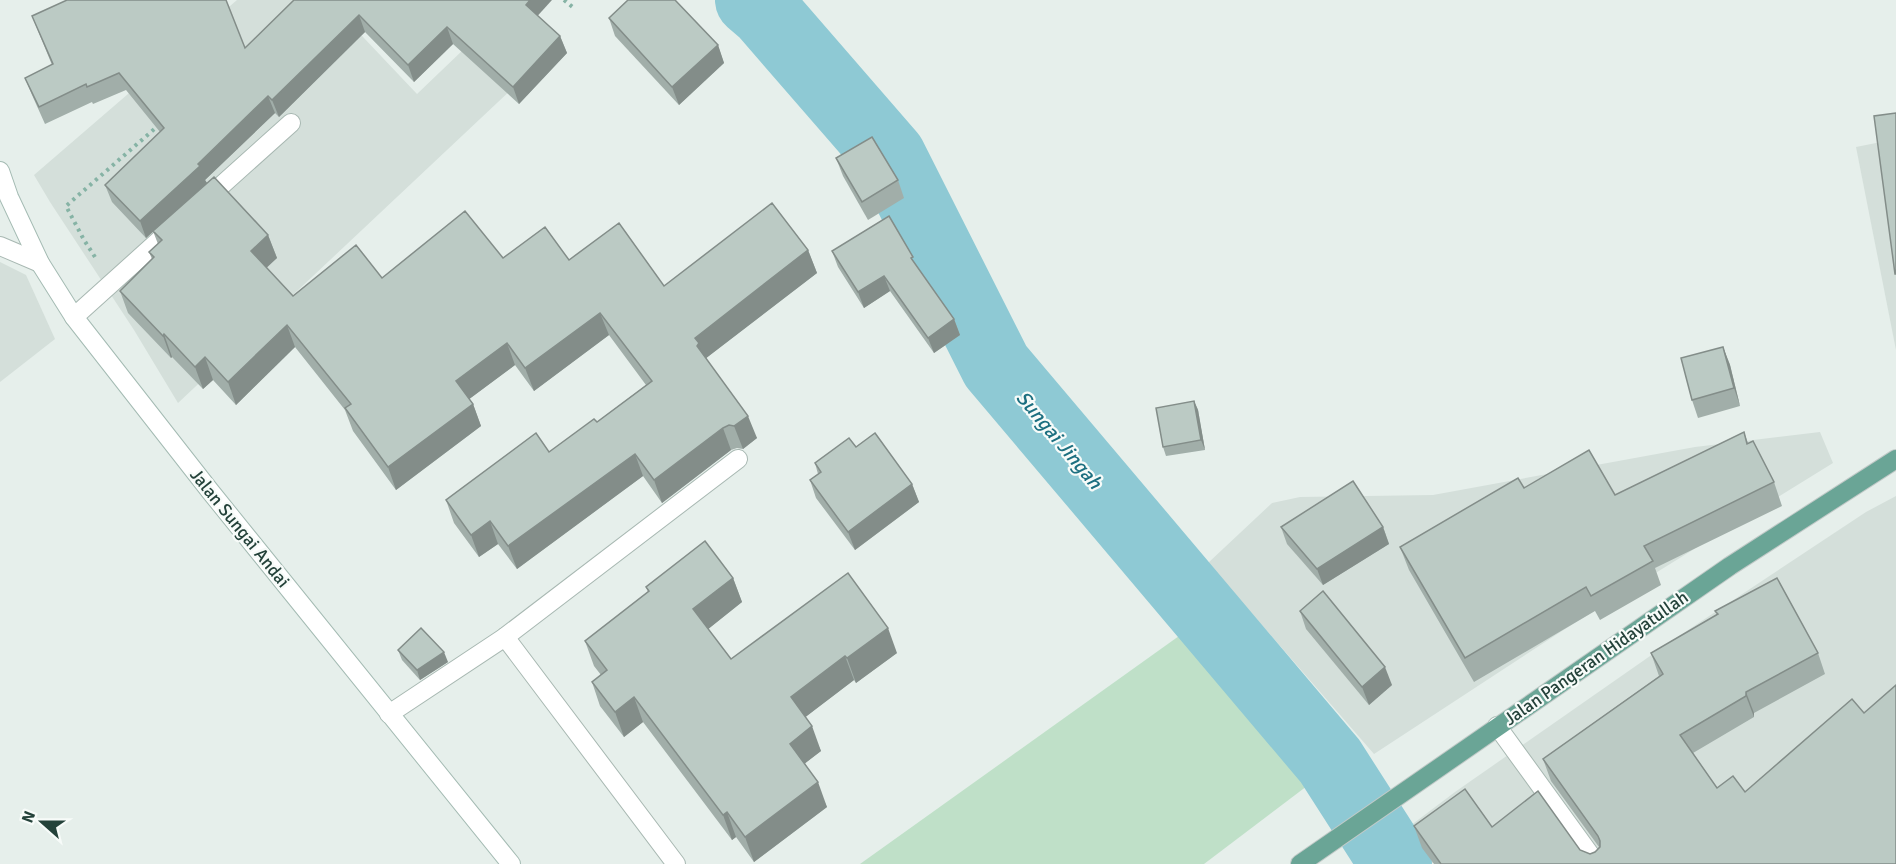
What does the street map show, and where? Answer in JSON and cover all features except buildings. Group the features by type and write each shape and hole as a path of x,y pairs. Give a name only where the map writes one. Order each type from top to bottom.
{"main road":[{"name":"Jalan Pangeran Hidayatullah","path":"1300,864 1730,566 1896,459"}],"street":[{"path":"74,317 291,123"},
{"name":"Jalan Sungai Andai","path":"0,171 40,263 74,317 210,491 511,864"},
{"path":"0,246 40,263"},
{"path":"389,714 505,637 738,459"},
{"path":"505,637 675,864"},
{"path":"1497,726 1597,864"}],"path":[{"path":"564,0 576,9"},
{"path":"113,282 84,240 66,206 163,122"}],"shaded area":[{"path":"237,0 328,0 417,94 464,49 514,87 178,403 34,175"},
{"path":"1896,139 1896,350 1856,147"},
{"path":"0,262 26,275 55,339 0,382"},
{"path":"1820,432 1833,463 1562,631 1374,754 1208,563 1272,503 1300,497 1433,495 1695,447"},
{"path":"1896,496 1896,864 1413,863 1398,835 1455,792 1673,640 1866,512"}],"green space":[{"path":"1179,636 1307,786 1204,864 860,864"}],"waterway":[{"name":"Sungai Jingah","path":"751,0 765,12 890,156 996,366 1330,761 1396,864"}]}
